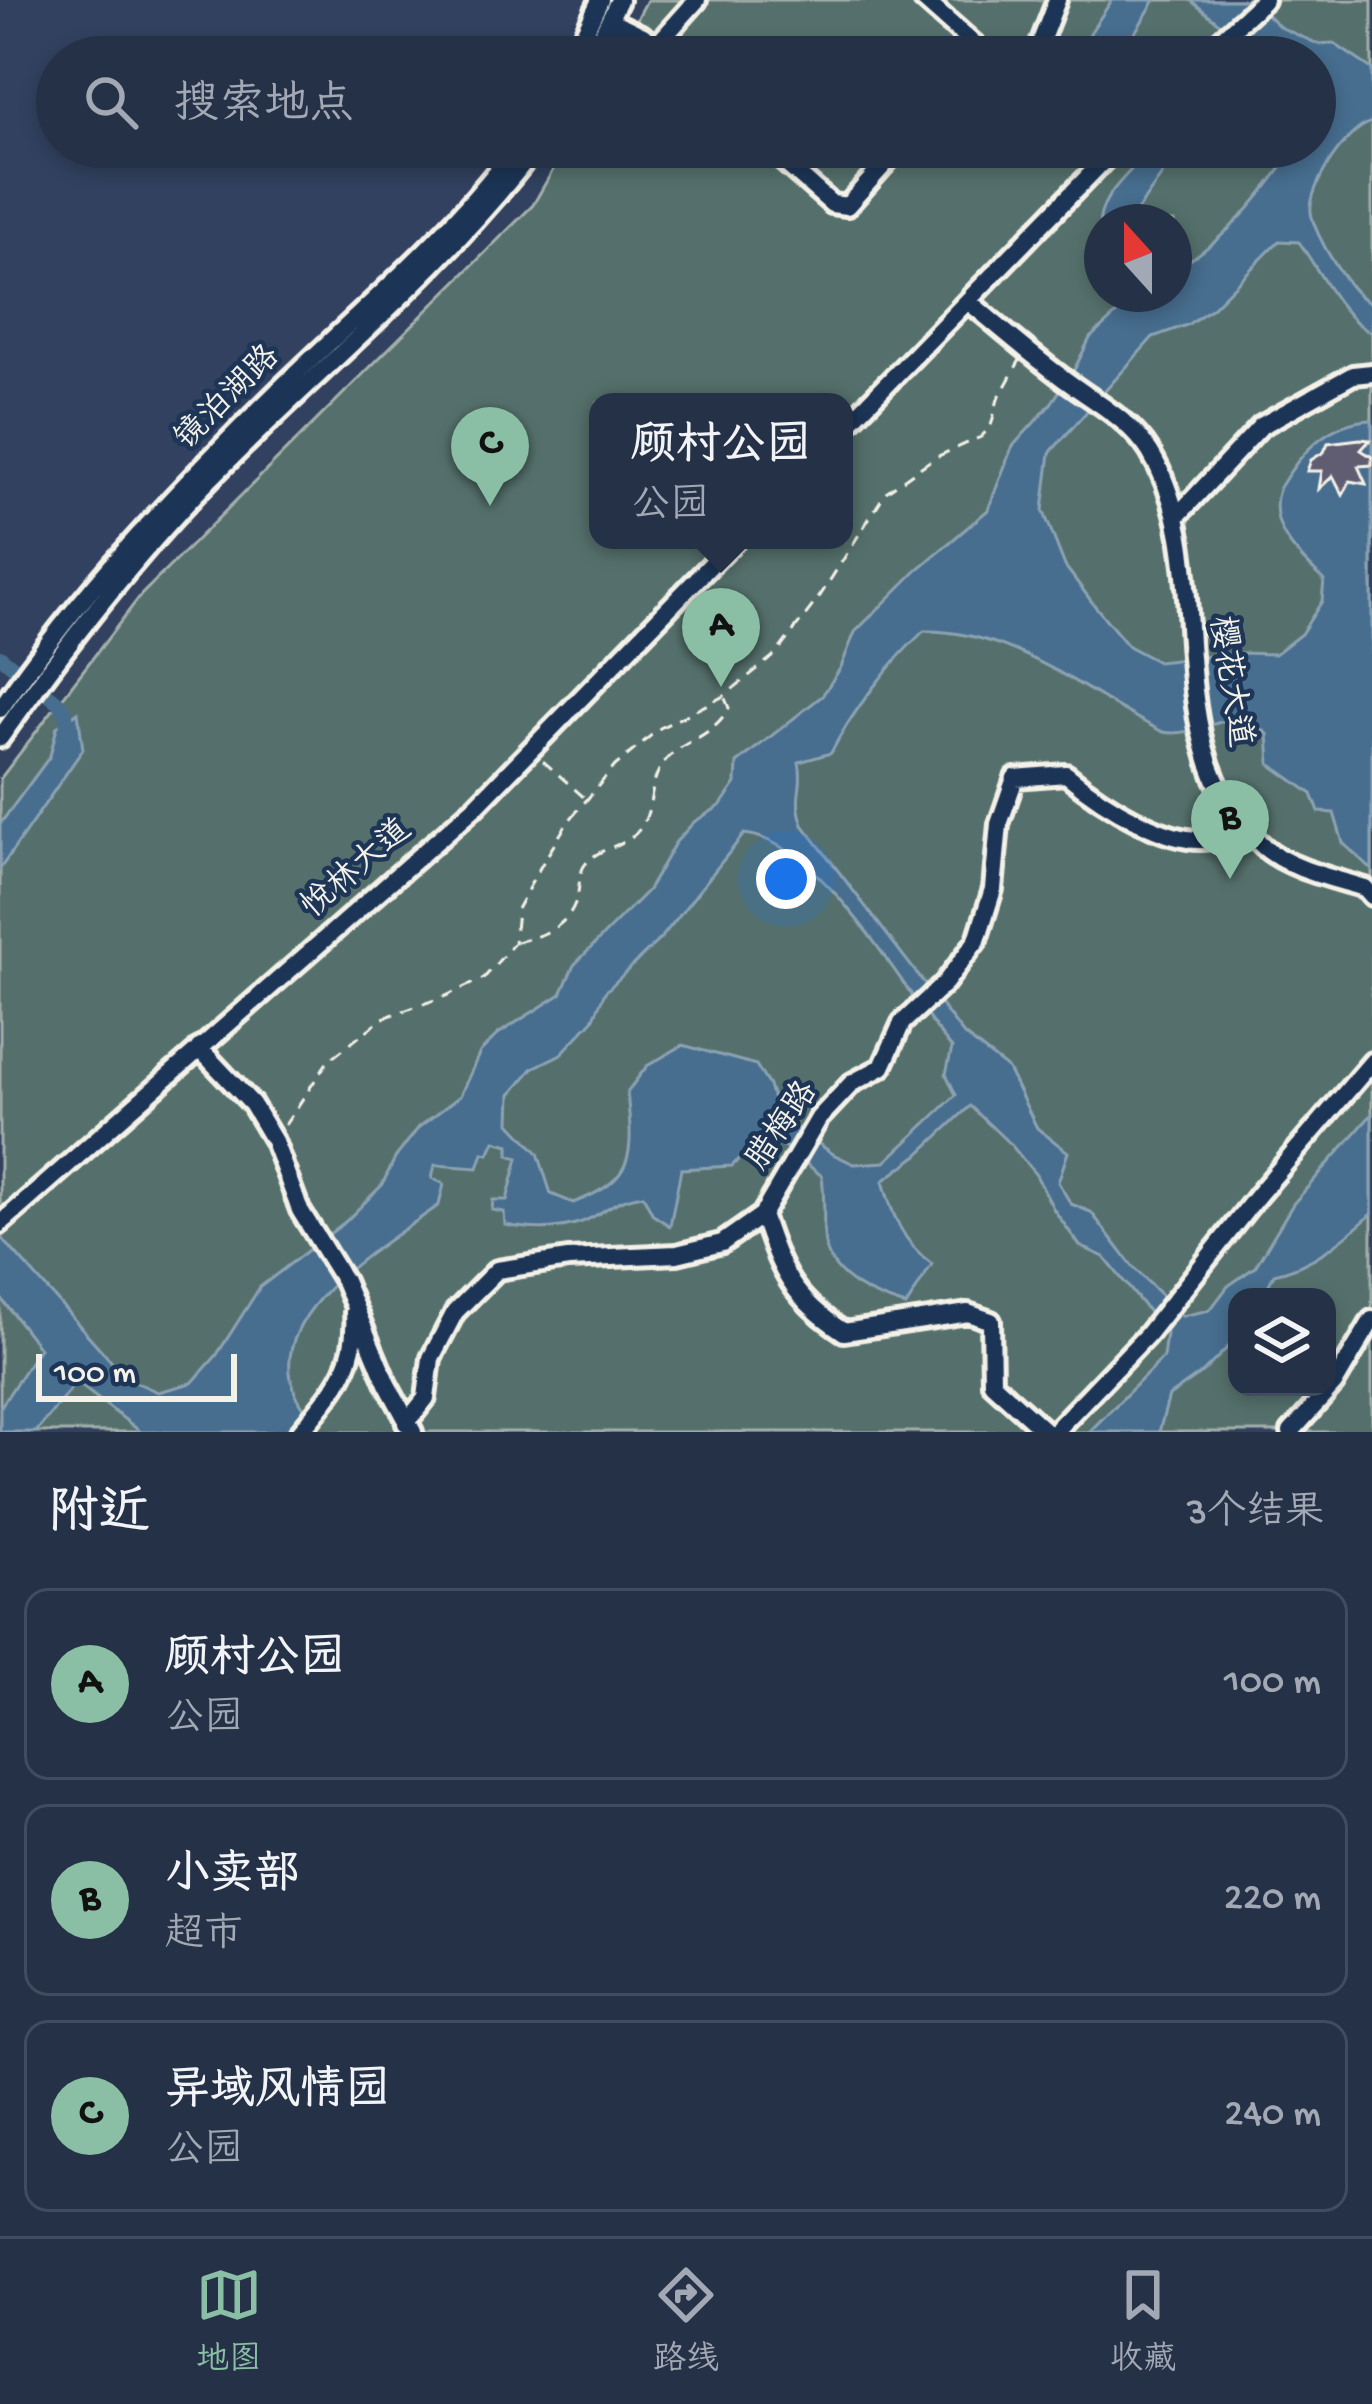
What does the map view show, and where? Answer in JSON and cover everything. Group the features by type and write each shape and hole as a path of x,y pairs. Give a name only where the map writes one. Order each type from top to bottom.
{"street":[{"path":"583,36 600,0"},
{"path":"602,36 620,0"},
{"path":"672,36 697,0"},
{"path":"924,0 963,36"},
{"path":"1043,36 1057,0"},
{"path":"1225,36 1264,0"},
{"path":"610,20 643,36"},
{"name":"镜泊湖路","path":"40,667 92,588 193,476 408,271 498,168"},
{"name":"镜泊湖路","path":"40,667 205,484 429,268 517,168"},
{"path":"791,168 832,205 847,206 881,168"},
{"path":"853,419 1098,168"},
{"path":"968,301 1027,350"},
{"name":"樱花大道","path":"1027,350 1138,436 1179,514 1188,643 1203,749 1227,803 1265,848 1365,888 1372,896"},
{"path":"1179,514 1261,426 1353,375 1372,373"},
{"name":"悦林大道","path":"1,1223 474,808 726,549"},
{"path":"0,738 7,709 40,667"},
{"name":"腊梅路","path":"410,1427 426,1398 431,1358 454,1312 496,1270 568,1258 677,1254 722,1243 762,1215 819,1118 852,1083 882,1067 902,1023 945,983 977,940 993,889 999,824 1015,778 1066,774 1100,802 1162,833 1215,839 1244,824"},
{"path":"200,1048 253,1104 274,1142 300,1210 344,1281 410,1427"},
{"path":"762,1215 781,1272 816,1313 844,1332 968,1313 991,1321 992,1383 1050,1432 1147,1335 1372,1062"},
{"path":"300,1432 348,1368 354,1303"},
{"path":"1292,1432 1334,1384 1372,1320"}],"path":[{"path":"853,544 886,492 992,426 998,399 1027,350"},
{"path":"514,943 518,909 550,850 615,766 660,728 724,696 776,654 850,549"},
{"path":"274,1142 328,1061 383,1018 484,978 514,943 562,926 576,903 584,867 602,852 629,842 645,822 654,777 668,755 696,742 720,723 729,708 724,696"},
{"path":"530,750 587,800"}],"green space":[{"path":"647,0 1372,0 1372,1432 0,1432 0,779 141,595 533,205 554,168 1336,168 1336,36 628,36"}],"water":[{"path":"1112,0 1155,0 1133,36 1090,33"},
{"path":"1190,0 1252,0 1280,27 1300,36 1235,36"},
{"path":"1336,45 1372,69 1372,122 1336,154"},
{"path":"1133,168 1167,168 1142,204 1105,202"},
{"path":"1281,168 1327,168 1311,212 1335,264 1354,290 1372,303 1372,333 1341,305 1299,242 1279,241 1212,308 1187,325 1153,337 1050,453 1043,510 1065,566 1128,646 1158,662 1275,654 1301,634 1322,601 1324,580 1281,529 1276,503 1279,489 1317,441 1342,426 1372,420 1372,870 1343,843 1334,813 1319,812 1312,794 1270,764 1268,734 1245,716 1193,730 1163,732 1019,652 957,633 924,631 873,688 831,753 799,762 803,825 964,1035 1008,1069 1037,1128 1068,1152 1058,1182 1071,1204 1091,1212 1133,1267 1182,1316 1210,1310 1228,1286 1255,1267 1293,1204 1372,1114 1372,1214 1314,1258 1274,1274 1267,1288 1228,1288 1228,1347 1169,1396 1159,1432 1089,1432 1163,1358 1166,1333 1104,1257 1080,1246 1036,1175 970,1106 883,1181 900,1227 932,1264 906,1306 865,1290 832,1262 824,1235 822,1176 766,1132 732,1166 681,1169 670,1226 653,1215 643,1195 572,1225 544,1229 505,1225 504,1212 492,1210 493,1200 507,1200 518,1158 509,1155 509,1145 495,1141 489,1154 483,1153 478,1168 435,1165 432,1178 444,1184 439,1205 335,1283 296,1334 290,1362 295,1392 320,1432 141,1432 76,1382 36,1432 0,1432 0,1408 39,1348 0,1297 0,1236 126,1378 158,1392 192,1383 216,1356 260,1287 345,1222 382,1185 419,1127 460,1096 480,1052 498,1034 561,994 574,965 648,890 675,843 694,822 720,806 736,783 737,763 822,696 855,632 917,570 988,510 1012,447 1050,405 1090,338 1119,312 1192,312 1192,258 1231,227","holes":["744,834 774,843 832,890 952,1048 946,1074 956,1095 885,1162 854,1164 779,1115 756,1065 683,1045 647,1066 627,1092 629,1148 620,1174 573,1203 551,1194 538,1153 510,1123 511,1094 533,1068 561,1054 593,1020 605,992 662,937"]},
{"path":"78,712 83,749 0,869 0,824 50,756 57,727"}],"building":[{"path":"1370,440 1361,450 1372,457 1372,465 1358,466 1366,484 1350,481 1343,495 1333,476 1319,489 1322,471 1307,471 1311,460 1328,443"}],"waterway":[{"path":"0,656 61,705 67,733"}],"place":[{"name":"异域风情园","path":"490,506"},
{"name":"顾村公园","path":"721,687"},
{"name":"小卖部","path":"1230,879"}]}
